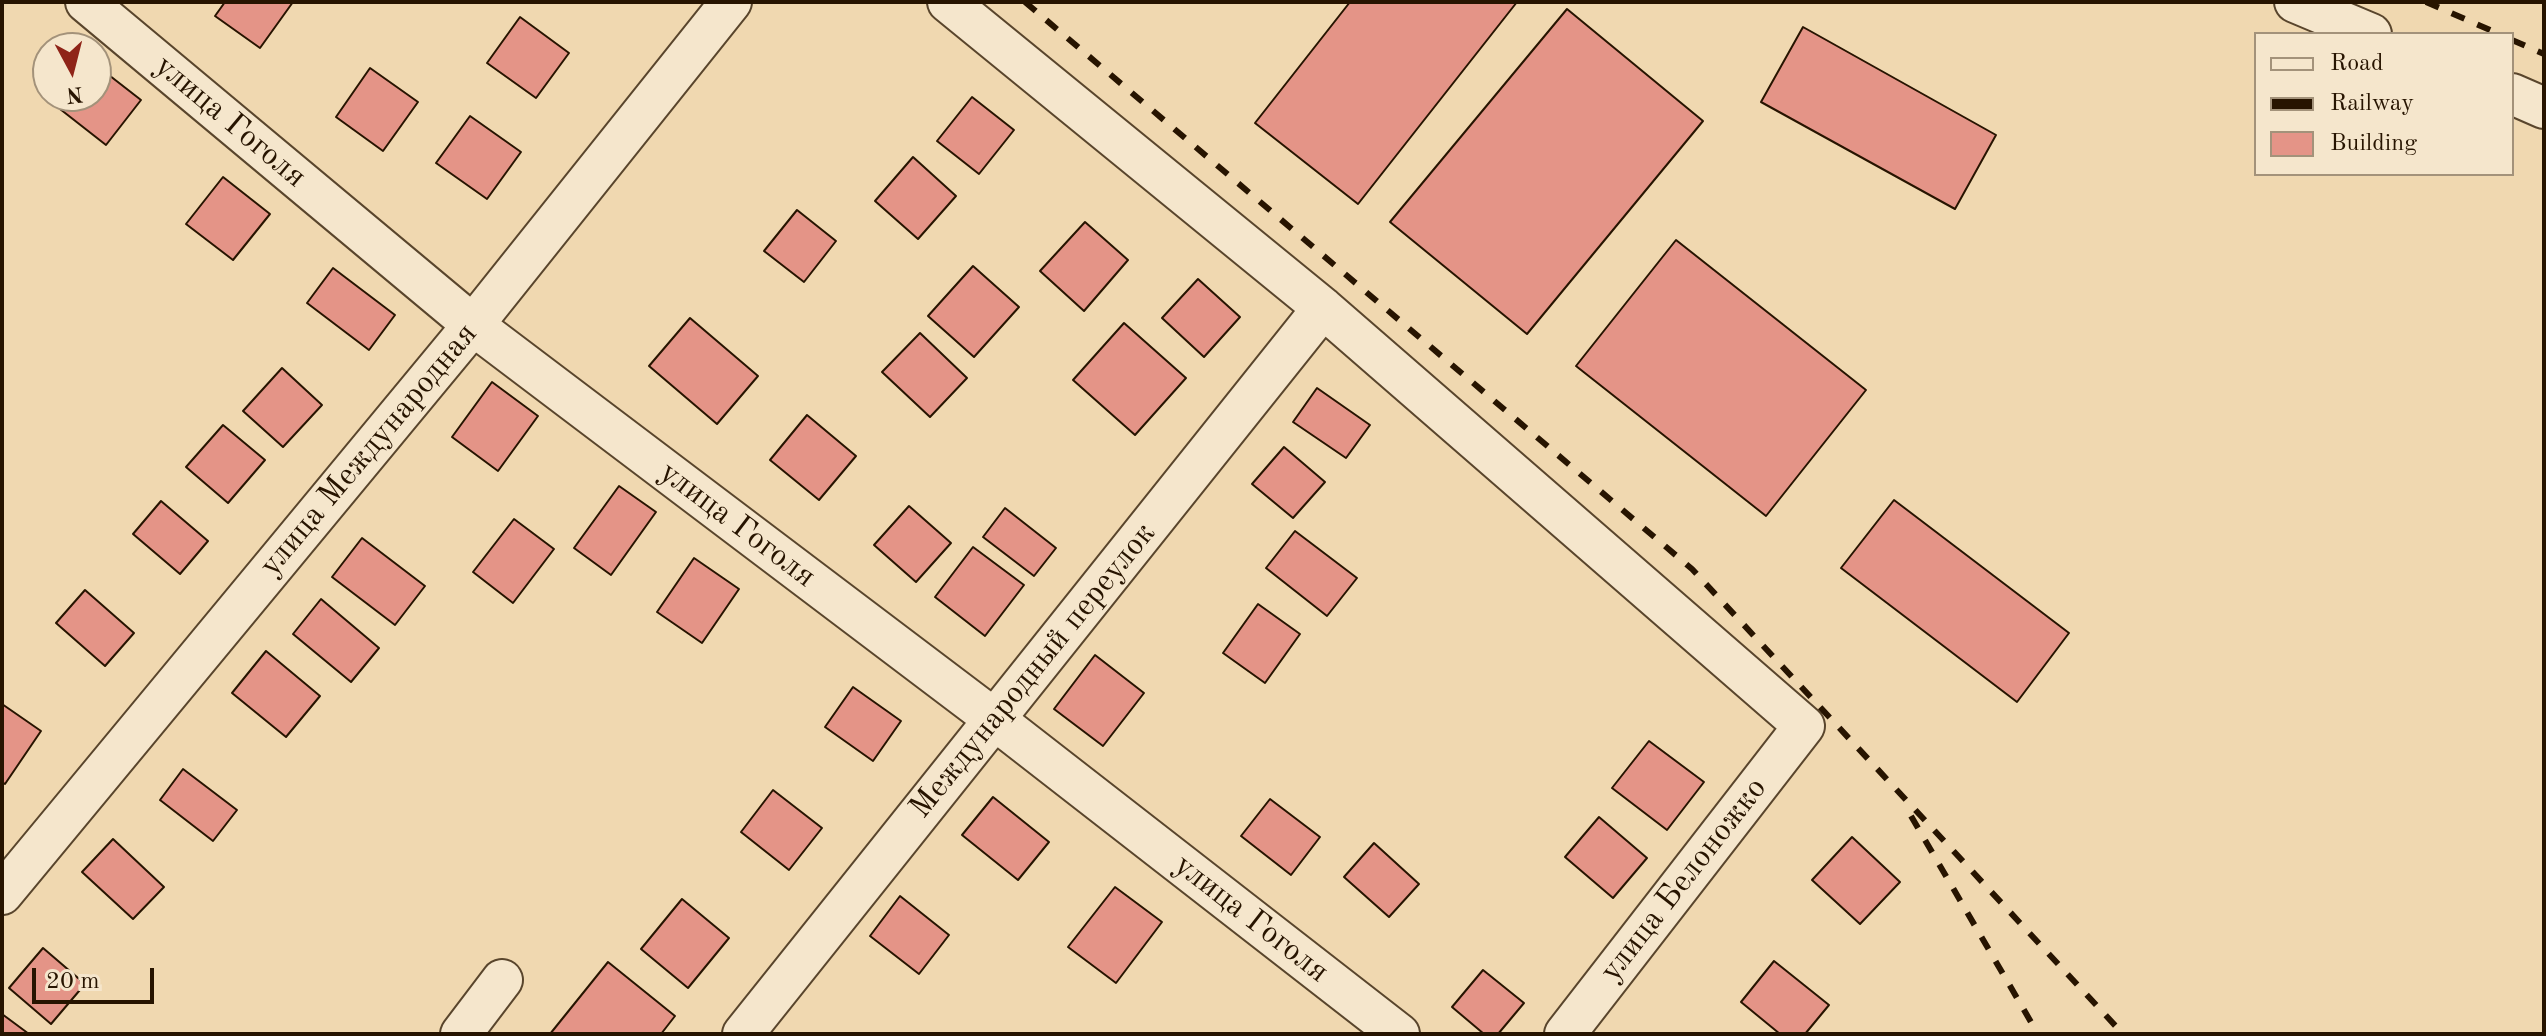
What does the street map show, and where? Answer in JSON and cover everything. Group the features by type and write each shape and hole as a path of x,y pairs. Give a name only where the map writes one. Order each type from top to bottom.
{"street":[{"name":"улица Гоголя","path":"86,2 473,325 994,719 1399,1034"},
{"name":"улица Международная","path":"2,894 473,325 731,2"},
{"path":"948,2 1323,308"},
{"path":"2295,2 2366,32"},
{"path":"2514,95 2544,108"},
{"name":"Международный переулок","path":"743,1034 1323,308"},
{"name":"улица Белоножко","path":"1323,308 1804,726 1565,1034"},
{"path":"461,1034 502,980"}],"building":[{"path":"225,2 293,2 260,48 215,16"},
{"path":"1350,2 1517,2 1358,204 1255,123"},
{"path":"1567,9 1703,121 1527,334 1390,222"},
{"path":"520,17 569,53 536,98 487,63"},
{"path":"1803,27 1996,135 1955,209 1761,102"},
{"path":"370,68 418,102 383,151 336,117"},
{"path":"112,77 141,100 106,145 64,112 112,112"},
{"path":"972,97 1014,130 979,174 937,141"},
{"path":"470,116 521,152 487,199 436,163"},
{"path":"913,157 956,196 918,239 875,201"},
{"path":"223,177 270,214 233,260 186,224"},
{"path":"797,210 836,241 804,282 764,251"},
{"path":"1085,222 1128,260 1084,311 1040,271"},
{"path":"1676,240 1866,390 1766,516 1576,366"},
{"path":"973,266 1019,307 974,357 928,316"},
{"path":"333,268 395,315 369,350 307,303"},
{"path":"1198,279 1240,317 1204,357 1162,318"},
{"path":"690,318 758,376 717,424 649,366"},
{"path":"1124,323 1186,378 1135,435 1073,380"},
{"path":"920,333 967,378 930,417 882,372"},
{"path":"282,368 322,405 283,447 243,411"},
{"path":"492,382 538,416 498,471 452,437"},
{"path":"1317,388 1370,425 1346,458 1293,422"},
{"path":"807,415 856,456 819,500 770,460"},
{"path":"223,425 265,460 228,503 186,467"},
{"path":"1284,447 1325,482 1293,518 1252,484"},
{"path":"619,486 656,512 611,575 574,548"},
{"path":"1894,500 2069,633 2017,702 1841,568"},
{"path":"161,501 208,541 180,574 133,534"},
{"path":"909,506 951,543 916,582 874,545"},
{"path":"1005,508 1056,548 1034,576 983,537"},
{"path":"514,519 554,549 513,603 473,572"},
{"path":"1295,531 1357,578 1327,616 1266,568"},
{"path":"362,538 425,586 395,625 332,577"},
{"path":"973,547 1024,585 985,636 935,597"},
{"path":"694,558 739,589 702,643 657,612"},
{"path":"85,590 134,633 105,666 56,623"},
{"path":"321,599 379,648 351,682 293,634"},
{"path":"1258,604 1300,634 1265,683 1223,653"},
{"path":"266,651 320,696 286,737 232,693"},
{"path":"1095,655 1144,693 1103,746 1054,709"},
{"path":"853,687 901,721 873,761 825,727"},
{"path":"2,704 41,731 5,784 2,782"},
{"path":"1649,741 1704,782 1667,830 1612,788"},
{"path":"183,769 237,810 213,841 160,800"},
{"path":"773,790 822,828 789,870 741,832"},
{"path":"993,797 1049,842 1018,880 962,835"},
{"path":"1270,799 1320,837 1291,875 1241,836"},
{"path":"1599,817 1647,858 1613,898 1565,857"},
{"path":"1852,837 1900,882 1860,924 1812,880"},
{"path":"113,839 164,887 133,919 82,872"},
{"path":"1374,843 1419,884 1389,917 1344,877"},
{"path":"1115,887 1162,922 1116,983 1068,947"},
{"path":"900,896 949,935 919,974 870,936"},
{"path":"682,899 729,938 688,988 641,949"},
{"path":"43,948 85,984 51,1024 9,988"},
{"path":"1774,961 1829,1005 1805,1034 1780,1034 1741,1002"},
{"path":"608,962 675,1016 661,1034 550,1034"},
{"path":"1483,970 1524,1003 1498,1034 1484,1034 1452,1007"},
{"path":"2,1014 29,1034 2,1034"}],"railway":[{"path":"1025,2 1692,569 2123,1034"},
{"path":"2426,2 2494,32"},
{"path":"2514,41 2544,54"},
{"path":"1911,816 2038,1034"}]}
